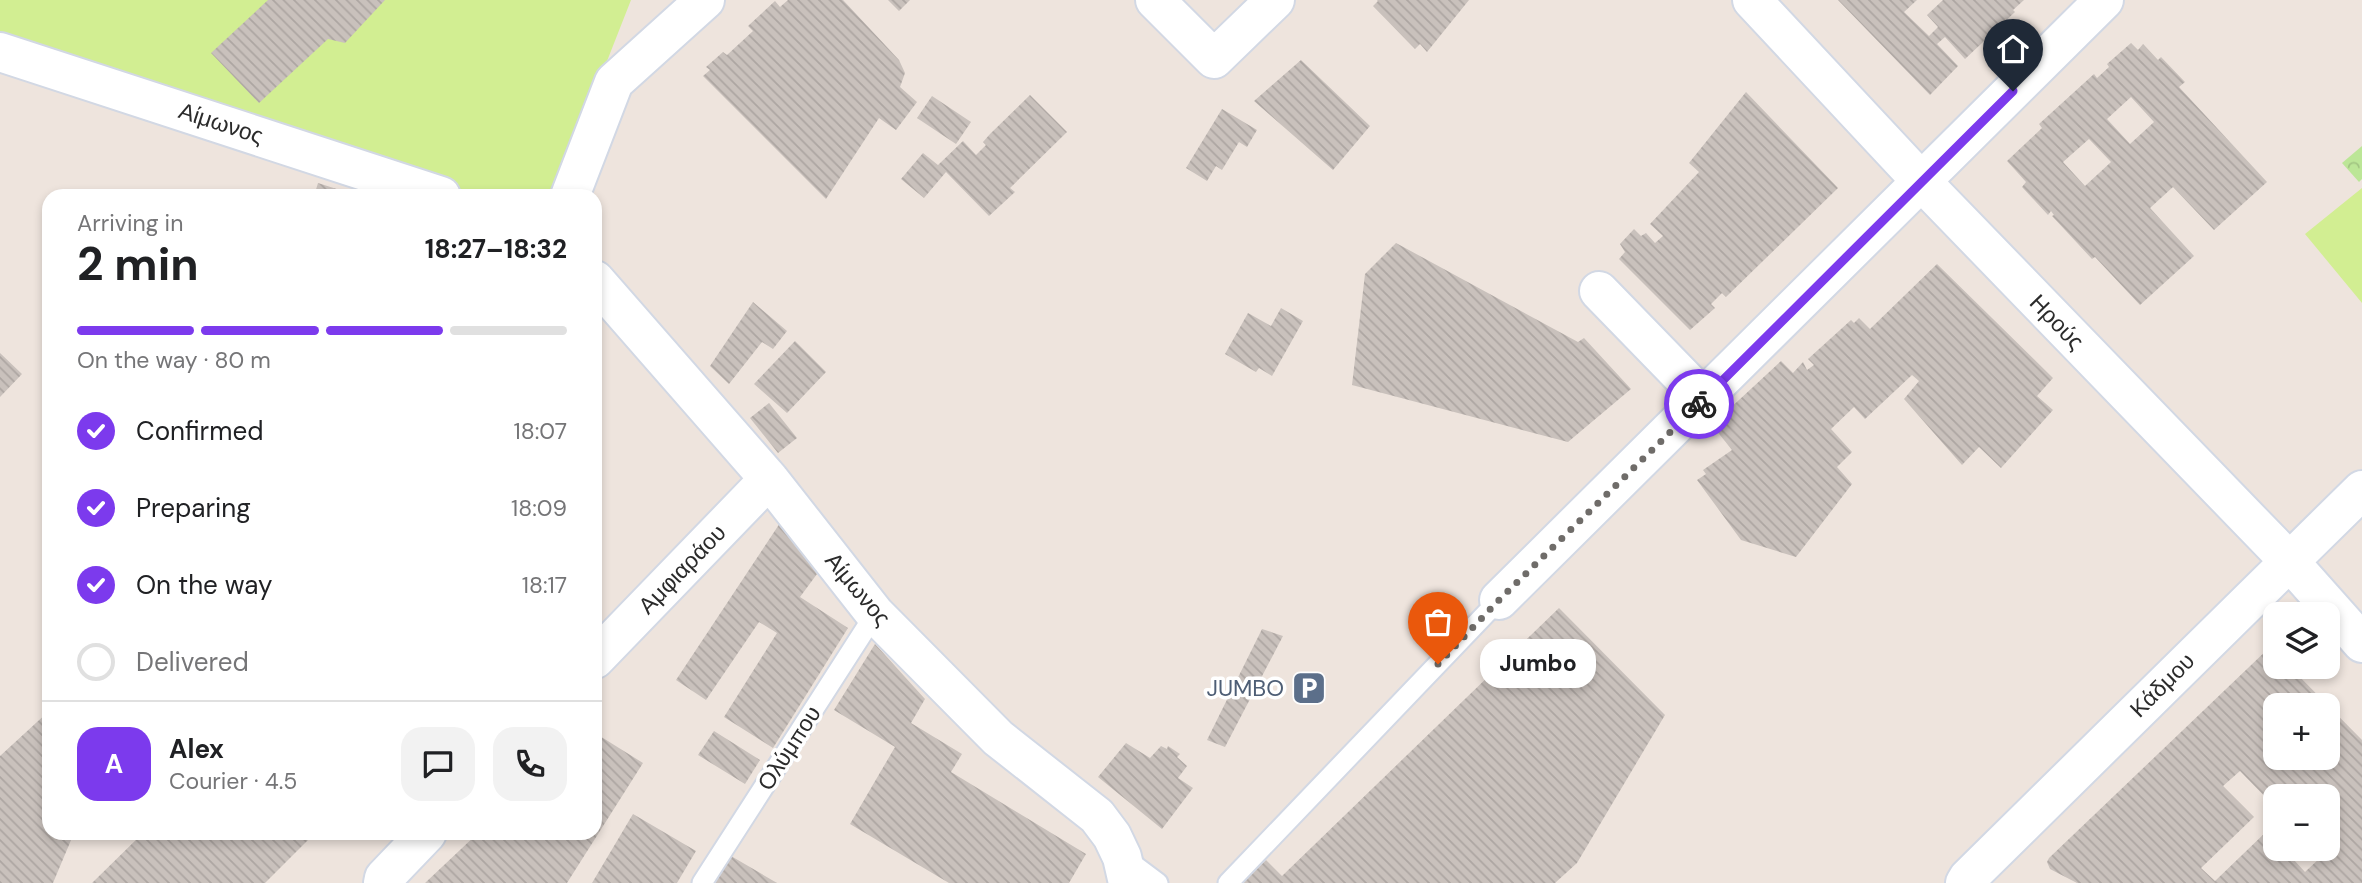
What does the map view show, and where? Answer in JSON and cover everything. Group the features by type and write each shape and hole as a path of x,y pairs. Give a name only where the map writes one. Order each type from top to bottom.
{"street":[{"path":"573,189 614,82 705,0"},
{"path":"1155,0 1214,59 1275,0"},
{"name":"Ηρούς","path":"1752,0 1922,182 2290,562 2362,643"},
{"path":"1499,600 2104,0"},
{"name":"Αίμωνος","path":"0,52 420,189"},
{"name":"Αίμωνος","path":"602,288 769,479 875,614 998,738 1097,816 1112,836 1125,870"},
{"path":"1599,291 1704,399"},
{"name":"Αμφιαράου","path":"602,652 769,479"},
{"name":"Κάδμου","path":"1965,883 2362,490"},
{"path":"383,883 384,878 420,840"}],"lane":[{"path":"1228,883 1499,600"},
{"name":"Ολύμπου","path":"702,883 875,614"},
{"path":"1125,870 1158,883"}],"green space":[{"path":"0,0 631,0 557,189 454,189 382,169 0,37"},
{"path":"2362,146 2362,179 2359,182 2342,163"},
{"path":"2362,188 2362,303 2305,234"}],"building":[{"path":"268,0 385,0 345,43 328,39 259,103 211,53"},
{"path":"788,0 843,0 899,60 905,73 900,87 917,102 896,130 879,118 826,199 703,76 710,70 706,67 723,52 727,55 753,31 748,26 775,1 780,7"},
{"path":"888,0 910,0 899,11"},
{"path":"1377,0 1469,0 1427,52 1420,44 1415,49 1373,6"},
{"path":"1838,0 1917,0 1904,12 1929,36 1938,27 1927,15 1943,0 2024,0 2013,10 2015,12 1965,59 1945,37 1937,44 1958,66 1930,95"},
{"path":"2131,43 2138,50 2143,44 2158,60 2161,57 2185,82 2179,87 2267,182 2214,230 2173,187 2150,208 2194,256 2140,305 2095,257 2092,259 2052,216 2054,215 2051,211 2048,215 2022,187 2026,182 2007,161 2042,128 2039,124 2094,74 2097,78 2109,67 2107,64","holes":["2131,97 2154,122 2130,144 2107,119","2089,139 2111,162 2085,186 2063,162"]},
{"path":"1301,60 1370,126 1333,170 1254,101"},
{"path":"1746,92 1838,188 1726,297 1722,293 1711,304 1715,308 1690,330 1619,259 1625,252 1620,244 1634,229 1641,236 1646,233 1655,243 1663,236 1650,224 1699,172 1689,163"},
{"path":"1030,95 1067,132 1010,188 1015,192 989,216 946,172 924,198 901,179 923,153 938,165 963,141 976,155 986,145 983,142 990,134"},
{"path":"932,96 971,122 956,144 917,118"},
{"path":"1222,109 1257,130 1247,147 1239,142 1222,170 1216,166 1207,181 1186,168"},
{"path":"318,183 336,189 316,189"},
{"path":"1396,243 1578,342 1584,338 1631,389 1568,442 1352,385 1365,274"},
{"path":"1937,264 2053,378 2037,396 2053,410 2001,468 1979,447 1962,465 1904,399 1919,381 1912,375 1865,419 1854,407 1831,429 1852,452 1837,467 1852,484 1796,557 1741,540 1697,480 1706,474 1703,470 1732,450 1712,425 1781,361 1793,373 1803,362 1807,370 1814,365 1808,359 1851,320 1854,323 1859,318 1870,329"},
{"path":"753,302 787,331 773,349 762,342 729,384 710,366"},
{"path":"1281,308 1303,321 1272,376 1259,368 1256,372 1225,354 1248,313 1271,326"},
{"path":"795,341 826,372 787,413 754,384"},
{"path":"0,353 22,374 0,397"},
{"path":"769,403 797,438 778,453 750,418"},
{"path":"780,523 817,574 800,597 848,628 773,748 724,717 777,633 759,622 706,700 676,680"},
{"path":"1559,608 1665,715 1577,863 1555,883 1242,883 1266,860 1282,876"},
{"path":"1262,629 1283,636 1225,747 1207,740"},
{"path":"875,644 925,699 911,723 962,754 951,772 1086,854 1069,883 949,883 850,824 895,747 834,710"},
{"path":"2263,654 2263,679 2302,679 2315,693 2263,693 2263,770 2340,770 2340,718 2362,740 2362,883 2077,883 2050,869 2047,862"},
{"path":"42,717 42,840 71,840 53,883 0,883 0,756"},
{"path":"714,731 760,760 745,784 698,755"},
{"path":"602,737 643,763 602,828"},
{"path":"1126,743 1150,758 1161,746 1167,749 1168,746 1180,754 1177,757 1187,766 1178,778 1193,788 1162,829 1098,777"},
{"path":"633,814 696,851 677,883 592,883"},
{"path":"136,840 308,840 265,883 92,883"},
{"path":"471,840 594,840 567,883 425,883"},
{"path":"731,856 777,883 715,883"}],"way so far":[{"path":"1438,664 1499,600 1699,404"}],"place":[{"name":"Jumbo","path":"1438,664"},
{"name":"JUMBO","path":"1309,688"}],"route":[{"path":"1699,404 2013,91"}]}
